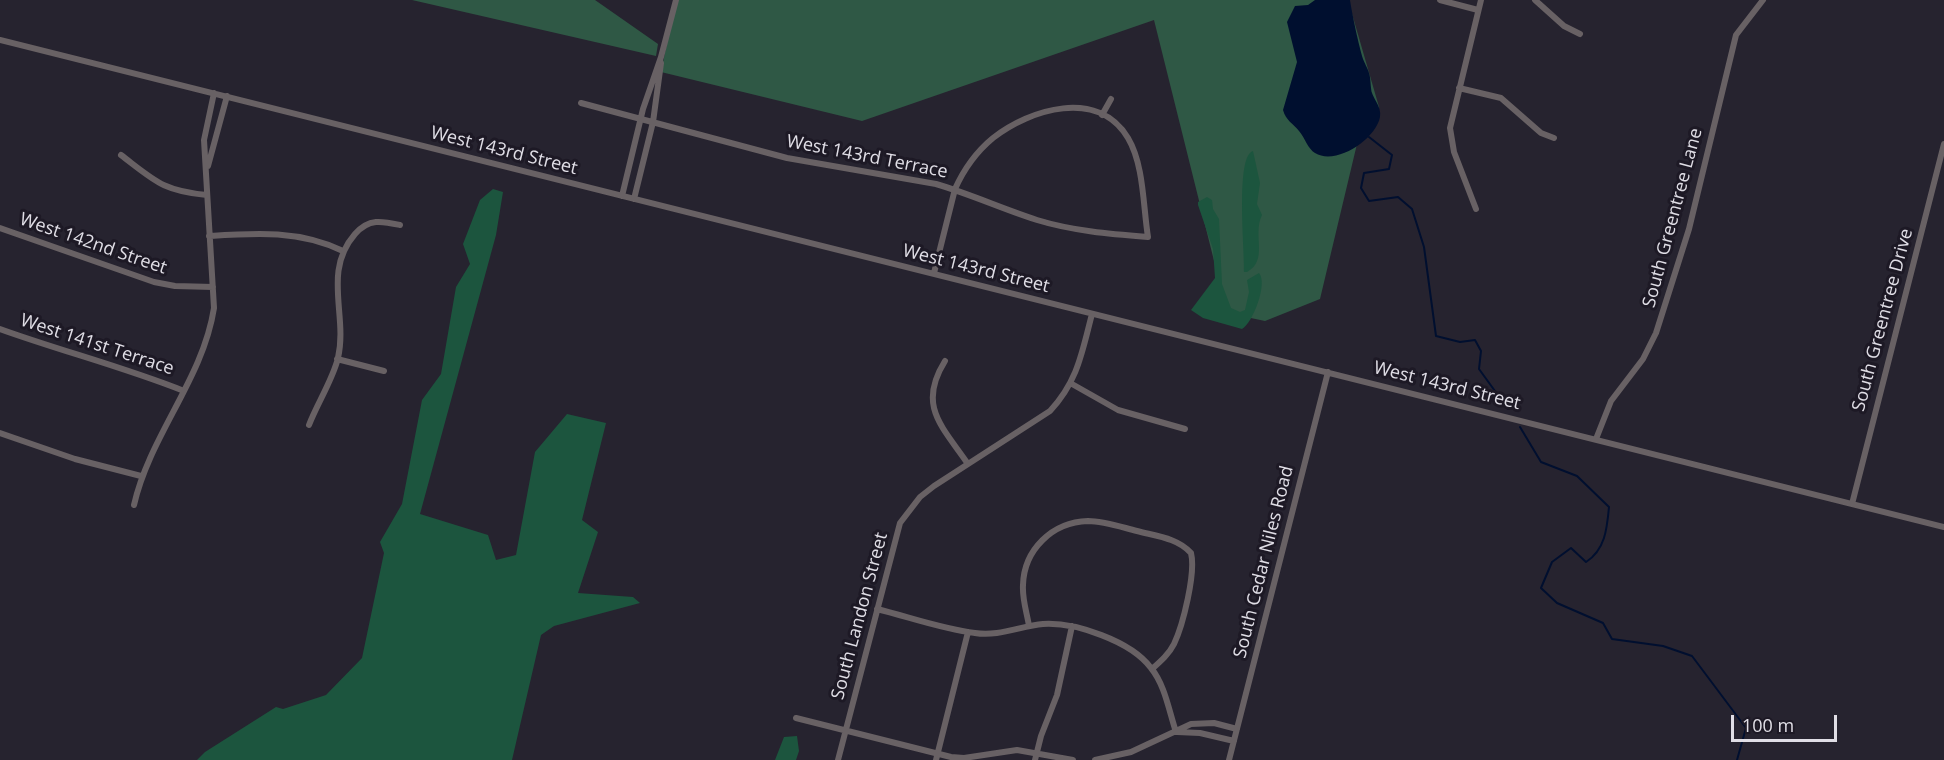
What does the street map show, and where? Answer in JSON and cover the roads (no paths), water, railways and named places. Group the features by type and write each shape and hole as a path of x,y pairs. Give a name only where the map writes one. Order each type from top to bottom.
{"street":[{"path":"622,196 641,120 676,0"},
{"path":"1440,0 1479,10"},
{"path":"1476,209 1450,136 1459,88 1481,0"},
{"path":"1535,0 1564,26 1580,34"},
{"name":"South Greentree Lane","path":"1596,439 1611,400 1643,358 1656,333 1689,229 1736,35 1763,0"},
{"name":"West 143rd Street","path":"0,40 1944,527"},
{"path":"634,199 653,122 661,57"},
{"path":"1459,88 1500,99 1541,133 1554,138"},
{"path":"134,505 141,476 208,338 214,308 204,133 214,93"},
{"path":"207,172 227,96"},
{"path":"934,273 955,189 976,154 992,139 1018,123 1060,108 1077,107 1102,115 1111,99"},
{"name":"West 143rd Terrace","path":"581,103 787,158 913,178 955,189 1055,225 1096,233 1148,237 1134,152 1121,128 1102,115"},
{"name":"South Greentree Drive","path":"1852,504 1944,144"},
{"path":"122,155 159,185 181,193 207,195"},
{"path":"309,425 337,359 338,275 342,251 366,224 379,221 400,225"},
{"name":"West 142nd Street","path":"0,228 154,282 176,286 213,287"},
{"path":"209,236 263,232 294,234 342,251"},
{"name":"South Landon Street","path":"838,760 900,523 920,497 1050,411 1072,384 1092,314"},
{"name":"West 141st Terrace","path":"0,329 63,352 144,375 184,391"},
{"path":"337,359 384,371"},
{"path":"945,361 931,389 932,402 939,421 968,464"},
{"name":"South Cedar Niles Road","path":"1229,760 1328,372"},
{"path":"1072,384 1118,410 1185,429"},
{"path":"0,433 75,459 141,476"},
{"path":"1029,626 1023,594 1024,572 1032,551 1054,531 1074,522 1098,522 1176,541 1185,545 1191,553 1193,569 1174,644 1167,656 1152,669"},
{"path":"877,609 968,632 987,634 1029,626 1072,626 1108,639 1140,657 1152,669 1163,690 1176,732"},
{"path":"1035,756 1057,695 1072,626"},
{"path":"936,757 968,632"},
{"path":"796,718 936,757 964,758 1005,750 1073,760"},
{"path":"1095,760 1131,752 1191,723 1205,722 1238,729"},
{"path":"1176,732 1200,733 1234,741"},
{"path":"1131,752 1133,760"}],"water":[{"path":"1315,0 1350,0 1361,53 1370,75 1371,91 1380,113 1377,125 1371,134 1354,148 1333,156 1315,153 1283,110 1297,62 1287,22 1295,6 1308,5"}],"waterway":[{"path":"1369,137 1392,155 1389,169 1364,173 1361,188 1369,201 1398,197 1412,209 1424,247 1436,336 1460,342 1475,340 1481,351 1479,369 1508,409"},
{"path":"1520,427 1541,462 1577,476 1609,507 1604,538 1592,557 1586,562 1571,548 1552,562 1541,588 1557,603 1603,623 1612,639 1663,646 1692,656 1746,728 1737,760"}]}
